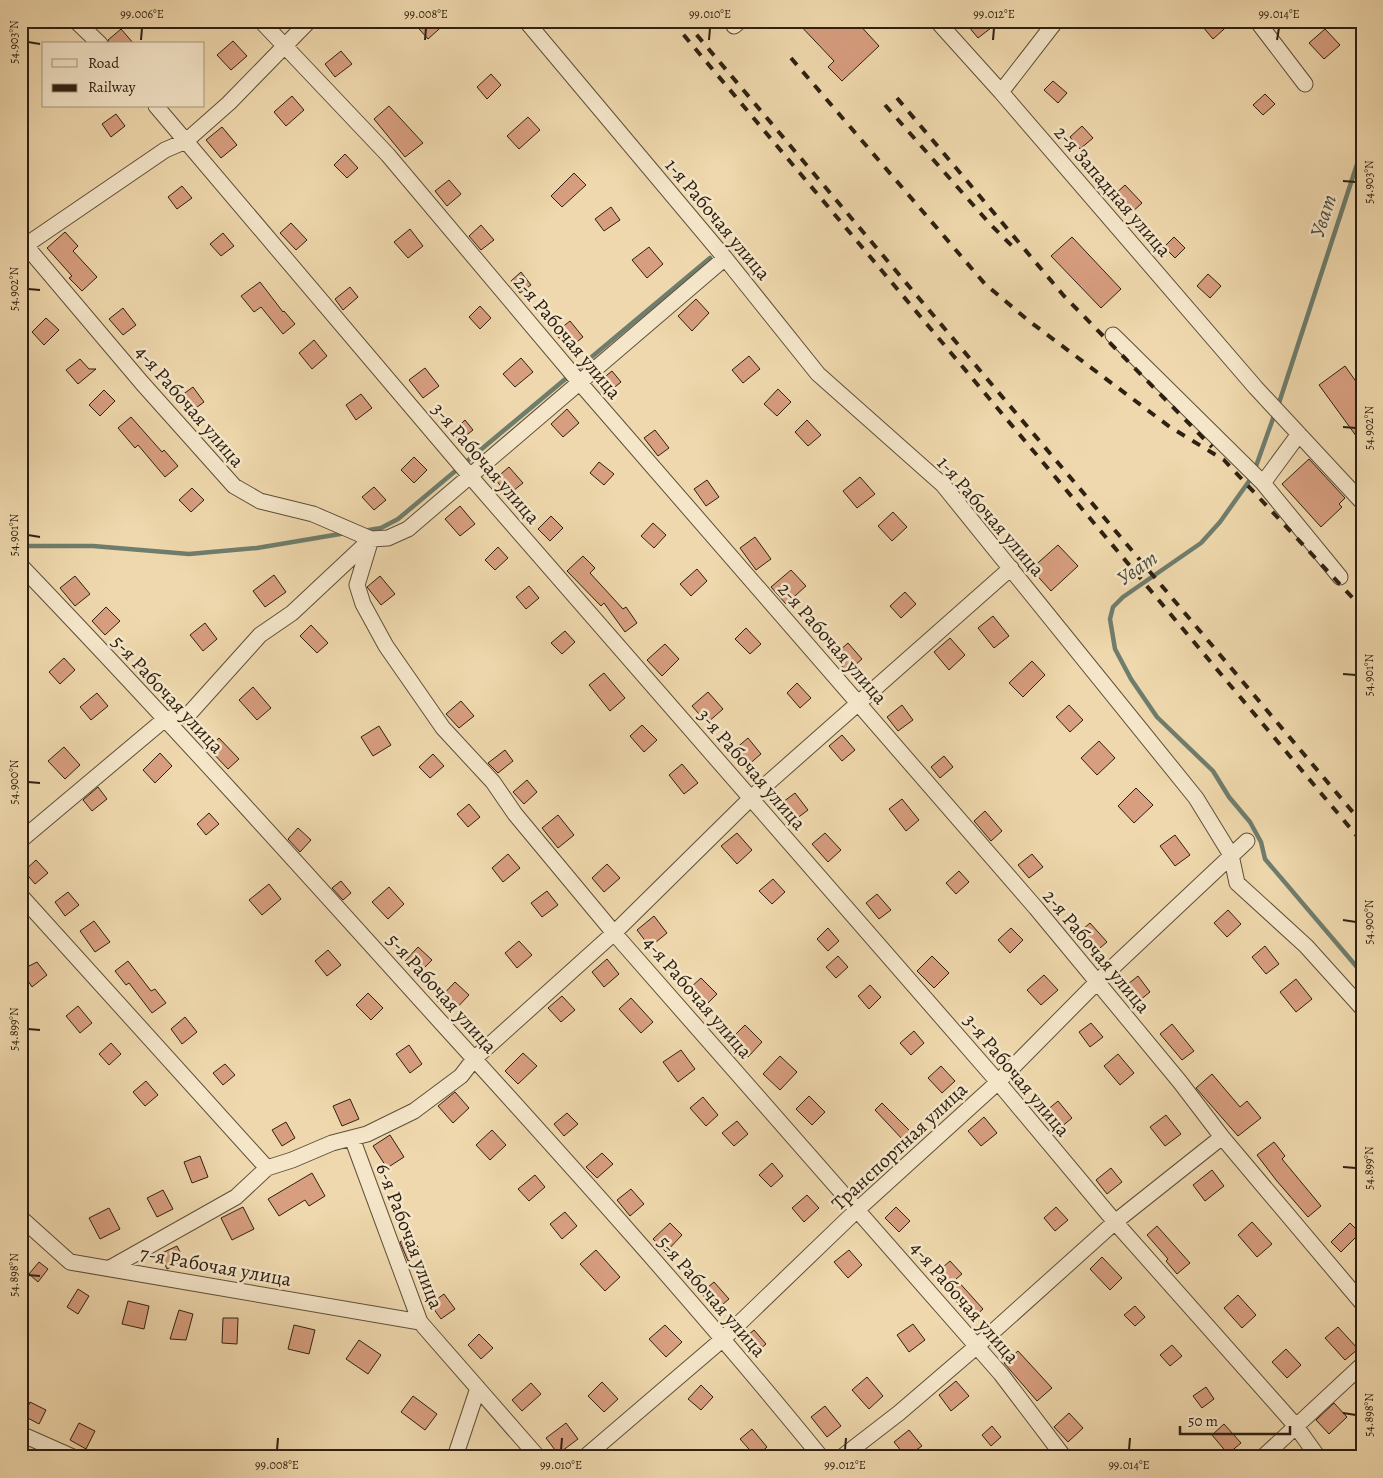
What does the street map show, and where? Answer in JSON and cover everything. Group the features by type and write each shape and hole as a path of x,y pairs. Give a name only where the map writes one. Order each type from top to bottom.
{"street":[{"path":"76,21 98,42"},
{"name":"2-я Рабочая улица","path":"261,21 282,46 388,155 580,384 860,703 1097,982 1180,1082 1222,1137 1362,1303"},
{"path":"23,246 165,150 186,141 229,103 282,46 309,21"},
{"name":"1-я Рабочая улица","path":"526,21 725,258 818,374 943,485 1196,798 1231,855 1237,883 1306,946 1362,1008"},
{"name":"2-я Западная улица","path":"937,21 1001,92 1256,388 1362,502"},
{"path":"1001,92 1056,21"},
{"path":"1257,21 1305,84"},
{"name":"3-я Рабочая улица","path":"158,108 470,476 998,1082 1115,1222 1294,1425 1318,1457"},
{"name":"4-я Рабочая улица","path":"23,246 234,486 260,501 313,514 371,538 357,585 363,604 386,646 443,728 493,782 514,814 614,933 976,1346 1064,1457"},
{"path":"21,840 165,720 189,714 260,635 292,613 371,538 388,538 408,529 580,384 725,258"},
{"path":"1113,335 1263,483 1340,577"},
{"path":"1263,483 1296,431"},
{"name":"5-я Рабочая улица","path":"21,566 165,720 474,1059 724,1338 821,1457"},
{"path":"110,1268 236,1197 267,1168 292,1160 332,1143 367,1134 414,1111 461,1076 474,1059 614,933 751,798 1011,568"},
{"name":"Транспортная улица","path":"585,1457 724,1338 858,1210 998,1082 1097,982 1247,841"},
{"path":"21,896 267,1168"},
{"path":"842,1457 898,1413 976,1346 1115,1222 1222,1137"},
{"name":"6-я Рабочая улица","path":"352,1138 420,1322 538,1457"},
{"name":"7-я Рабочая улица","path":"21,1218 70,1262 420,1322"},
{"path":"1263,1457 1294,1425 1362,1366"},
{"path":"455,1457 478,1388"},
{"path":"21,1434 73,1457"}],"building":[{"path":"412,21 448,21 428,39"},
{"path":"796,21 856,21 879,46 842,81 828,67 834,61"},
{"path":"964,21 986,21 991,28 978,38"},
{"path":"1198,21 1233,21 1213,39"},
{"path":"121,29 132,42 108,42 108,40"},
{"path":"1325,29 1340,45 1324,59 1309,43"},
{"path":"233,41 247,56 231,70 217,55"},
{"path":"341,51 352,64 335,77 325,64"},
{"path":"491,74 501,85 487,99 477,87"},
{"path":"1053,81 1067,93 1058,103 1044,90"},
{"path":"1265,94 1275,104 1263,115 1253,105"},
{"path":"292,96 304,110 286,126 274,112"},
{"path":"389,106 423,143 405,157 374,119"},
{"path":"116,114 125,126 111,137 102,124"},
{"path":"528,117 540,130 519,149 507,136"},
{"path":"1082,126 1093,138 1080,149 1070,137"},
{"path":"222,127 237,145 221,158 206,140"},
{"path":"345,154 358,168 347,178 334,165"},
{"path":"574,173 586,185 562,207 551,196"},
{"path":"449,180 461,194 447,206 435,191"},
{"path":"1125,185 1142,203 1131,213 1114,195"},
{"path":"182,186 192,198 177,209 168,197"},
{"path":"611,207 620,220 604,231 595,219"},
{"path":"291,223 307,240 296,250 280,233"},
{"path":"481,225 494,240 481,250 469,236"},
{"path":"410,229 423,246 408,258 394,242"},
{"path":"65,232 78,246 73,251 97,277 82,291 69,278 72,276 47,248"},
{"path":"223,233 234,246 221,256 210,244"},
{"path":"1072,237 1121,289 1101,308 1051,256"},
{"path":"1174,237 1185,248 1175,258 1164,247"},
{"path":"649,247 663,264 647,278 632,260"},
{"path":"521,272 531,285 520,293 511,281"},
{"path":"1208,274 1221,286 1210,298 1197,286"},
{"path":"260,282 283,312 295,324 283,334 261,307 254,312 241,296"},
{"path":"350,287 358,297 343,310 335,299"},
{"path":"696,299 709,313 692,331 678,316"},
{"path":"480,306 491,318 480,329 469,317"},
{"path":"123,308 136,325 123,335 109,319"},
{"path":"46,318 59,330 44,345 32,332"},
{"path":"570,321 583,337 568,349 555,333"},
{"path":"314,340 327,356 312,369 299,353"},
{"path":"749,356 760,369 743,383 732,370"},
{"path":"521,358 533,372 515,387 503,374"},
{"path":"80,359 89,369 96,369 78,384 66,370"},
{"path":"1345,366 1362,390 1362,444 1319,385"},
{"path":"425,368 439,386 423,398 409,380"},
{"path":"612,371 621,382 605,395 596,384"},
{"path":"193,387 204,402 189,413 178,398"},
{"path":"778,389 791,402 777,416 764,404"},
{"path":"104,390 115,401 100,416 89,405"},
{"path":"361,394 372,408 356,420 346,405"},
{"path":"567,409 579,423 563,437 551,424"},
{"path":"131,417 162,452 164,450 178,466 165,477 138,445 135,448 118,428"},
{"path":"465,420 473,430 459,441 452,432"},
{"path":"807,420 821,435 808,446 795,432"},
{"path":"655,430 669,448 658,456 644,438"},
{"path":"414,457 427,470 414,483 401,470"},
{"path":"1309,459 1345,498 1339,504 1342,507 1321,527 1282,484"},
{"path":"599,462 614,474 604,485 590,473"},
{"path":"509,467 523,483 508,495 495,479"},
{"path":"860,477 875,494 857,508 843,491"},
{"path":"707,480 719,497 706,506 694,489"},
{"path":"374,487 386,500 374,510 362,497"},
{"path":"192,488 204,500 191,512 179,500"},
{"path":"460,506 475,524 460,536 445,519"},
{"path":"893,512 907,527 892,541 878,526"},
{"path":"551,516 563,528 550,541 538,529"},
{"path":"653,523 666,535 654,548 641,536"},
{"path":"755,537 771,559 756,570 740,548"},
{"path":"1058,545 1078,566 1051,591 1031,569"},
{"path":"498,547 508,558 495,570 485,560"},
{"path":"583,556 595,568 590,573 623,609 626,607 637,623 625,632 604,603 601,606 567,571"},
{"path":"697,569 707,581 691,596 680,584"},
{"path":"791,570 806,586 786,604 771,587"},
{"path":"274,575 286,592 265,607 253,591"},
{"path":"75,576 90,594 75,606 60,588"},
{"path":"380,576 395,594 381,605 367,587"},
{"path":"529,586 539,598 526,609 516,597"},
{"path":"905,592 916,604 901,618 890,606"},
{"path":"106,607 120,621 105,635 92,621"},
{"path":"993,616 1009,636 994,648 978,628"},
{"path":"205,623 217,639 203,651 190,635"},
{"path":"311,625 328,643 317,653 300,636"},
{"path":"746,628 761,644 750,654 735,639"},
{"path":"565,631 575,642 562,654 551,643"},
{"path":"950,638 965,655 949,670 934,652"},
{"path":"848,643 862,659 847,672 833,656"},
{"path":"665,644 679,659 662,676 647,660"},
{"path":"64,658 75,670 60,684 49,672"},
{"path":"1032,661 1045,675 1023,697 1009,683"},
{"path":"604,673 625,698 610,711 589,685"},
{"path":"797,683 811,698 800,708 787,693"},
{"path":"253,687 271,708 257,720 239,700"},
{"path":"708,692 723,709 707,723 692,706"},
{"path":"97,693 108,706 91,720 80,707"},
{"path":"461,701 474,716 459,728 446,714"},
{"path":"902,705 913,720 898,731 887,717"},
{"path":"1069,705 1083,720 1070,732 1056,717"},
{"path":"642,725 657,740 644,752 630,736"},
{"path":"379,726 391,745 373,756 361,737"},
{"path":"842,735 855,750 842,761 829,746"},
{"path":"219,738 239,759 228,769 208,748"},
{"path":"748,738 761,754 747,766 734,750"},
{"path":"1099,741 1115,758 1097,775 1081,758"},
{"path":"64,747 80,765 65,779 48,761"},
{"path":"505,750 513,761 498,773 488,763"},
{"path":"160,753 172,766 155,783 143,770"},
{"path":"433,754 444,766 430,778 419,767"},
{"path":"944,756 953,767 940,778 931,767"},
{"path":"682,764 698,783 684,794 669,775"},
{"path":"527,780 537,792 524,804 513,792"},
{"path":"98,787 107,799 92,811 83,800"},
{"path":"1136,788 1153,805 1134,823 1118,806"},
{"path":"795,793 808,810 792,822 779,805"},
{"path":"902,799 919,820 906,831 889,809"},
{"path":"469,804 480,817 468,827 457,814"},
{"path":"985,811 1002,831 991,841 974,821"},
{"path":"209,813 219,824 206,835 197,824"},
{"path":"558,815 574,835 558,848 542,828"},
{"path":"298,828 311,840 300,852 288,839"},
{"path":"737,833 752,850 737,864 721,846"},
{"path":"825,833 841,850 828,862 812,844"},
{"path":"1175,835 1190,855 1175,866 1160,846"},
{"path":"508,854 520,868 503,882 492,868"},
{"path":"1032,854 1043,867 1029,878 1018,865"},
{"path":"36,860 48,873 35,884 24,871"},
{"path":"607,864 620,878 604,892 592,878"},
{"path":"959,871 969,882 956,894 946,883"},
{"path":"773,879 785,892 772,904 759,891"},
{"path":"341,881 351,893 343,900 332,888"},
{"path":"269,884 281,899 262,915 249,900"},
{"path":"389,887 404,904 388,919 372,902"},
{"path":"547,891 558,905 542,917 531,903"},
{"path":"68,892 79,905 65,916 55,902"},
{"path":"877,894 891,910 879,919 866,903"},
{"path":"1228,910 1241,924 1227,937 1214,923"},
{"path":"654,916 667,933 650,947 637,930"},
{"path":"94,921 110,942 95,952 80,931"},
{"path":"1090,923 1107,942 1093,954 1076,935"},
{"path":"828,928 839,941 828,951 817,939"},
{"path":"1011,928 1023,940 1010,953 998,940"},
{"path":"519,941 532,955 517,968 505,953"},
{"path":"1265,946 1279,964 1266,974 1252,957"},
{"path":"418,947 432,960 418,974 405,961"},
{"path":"328,950 341,965 327,976 315,961"},
{"path":"838,956 848,967 836,978 826,967"},
{"path":"932,956 949,973 934,988 917,971"},
{"path":"607,959 619,974 604,987 592,972"},
{"path":"128,961 151,991 155,989 166,1003 152,1013 129,983 126,985 115,971"},
{"path":"37,962 47,975 32,987 21,970"},
{"path":"1044,975 1058,990 1041,1005 1027,990"},
{"path":"1138,976 1150,992 1134,1005 1122,989"},
{"path":"701,978 717,994 705,1006 689,989"},
{"path":"1296,979 1312,999 1296,1012 1280,992"},
{"path":"455,982 469,995 451,1014 437,1001"},
{"path":"870,985 881,997 869,1009 858,996"},
{"path":"368,993 383,1008 371,1020 356,1005"},
{"path":"562,996 575,1010 561,1022 548,1008"},
{"path":"631,998 653,1022 641,1033 619,1009"},
{"path":"78,1006 92,1023 80,1033 66,1016"},
{"path":"185,1017 197,1032 182,1044 171,1029"},
{"path":"1091,1023 1103,1037 1090,1047 1079,1032"},
{"path":"1172,1024 1194,1051 1182,1060 1160,1034"},
{"path":"745,1025 762,1042 748,1057 730,1040"},
{"path":"914,1031 924,1043 911,1055 900,1043"},
{"path":"111,1043 121,1054 109,1065 99,1054"},
{"path":"409,1045 422,1064 410,1073 396,1054"},
{"path":"681,1050 695,1069 678,1082 663,1062"},
{"path":"523,1053 537,1066 518,1084 505,1071"},
{"path":"1118,1054 1134,1073 1120,1085 1104,1066"},
{"path":"780,1056 797,1072 780,1090 763,1074"},
{"path":"225,1064 235,1075 223,1085 213,1073"},
{"path":"941,1066 955,1081 942,1093 928,1078"},
{"path":"1212,1074 1240,1107 1247,1101 1261,1118 1238,1136 1196,1088"},
{"path":"146,1081 158,1095 145,1106 133,1092"},
{"path":"455,1092 469,1108 453,1123 438,1106"},
{"path":"809,1096 825,1112 812,1125 796,1109"},
{"path":"703,1097 718,1115 706,1126 690,1108"},
{"path":"350,1099 359,1119 342,1126 333,1106"},
{"path":"1058,1101 1072,1118 1060,1128 1046,1111"},
{"path":"882,1103 911,1132 903,1140 875,1110"},
{"path":"567,1113 578,1124 564,1136 554,1124"},
{"path":"1166,1115 1181,1134 1165,1146 1150,1127"},
{"path":"984,1117 997,1133 981,1146 968,1131"},
{"path":"737,1121 748,1134 734,1146 722,1133"},
{"path":"286,1122 295,1138 282,1146 272,1130"},
{"path":"492,1130 506,1145 490,1160 476,1145"},
{"path":"390,1135 404,1157 387,1168 373,1146"},
{"path":"1274,1142 1285,1156 1282,1159 1321,1206 1308,1217 1257,1155"},
{"path":"602,1153 613,1164 597,1178 586,1167"},
{"path":"200,1156 208,1177 192,1183 184,1162"},
{"path":"772,1163 783,1176 771,1187 759,1175"},
{"path":"1111,1168 1122,1182 1107,1194 1096,1180"},
{"path":"1212,1170 1224,1186 1205,1201 1193,1185"},
{"path":"312,1173 325,1196 309,1206 305,1200 279,1216 268,1199"},
{"path":"535,1175 545,1187 529,1201 518,1189"},
{"path":"631,1189 644,1204 630,1216 617,1200"},
{"path":"163,1190 173,1209 157,1217 147,1198"},
{"path":"807,1195 819,1208 804,1222 792,1208"},
{"path":"243,1207 254,1229 232,1240 221,1218"},
{"path":"896,1207 910,1221 899,1232 885,1218"},
{"path":"1056,1207 1068,1220 1055,1231 1044,1218"},
{"path":"109,1208 120,1229 100,1239 89,1218"},
{"path":"565,1212 577,1226 562,1239 550,1224"},
{"path":"1252,1222 1272,1244 1257,1257 1238,1235"},
{"path":"670,1223 682,1235 666,1252 653,1239"},
{"path":"1350,1223 1360,1233 1341,1252 1331,1242"},
{"path":"1157,1226 1190,1263 1177,1274 1166,1261 1168,1259 1147,1235"},
{"path":"411,1235 421,1253 408,1261 400,1242"},
{"path":"177,1246 184,1260 167,1269 160,1254"},
{"path":"596,1250 620,1277 605,1291 580,1264"},
{"path":"849,1250 862,1265 848,1278 834,1262"},
{"path":"1102,1257 1122,1278 1110,1290 1090,1269"},
{"path":"950,1261 962,1274 956,1279 983,1309 971,1320 935,1274"},
{"path":"39,1262 48,1269 38,1282 29,1274"},
{"path":"714,1282 729,1299 716,1310 701,1293"},
{"path":"78,1289 89,1296 78,1314 67,1307"},
{"path":"444,1294 455,1309 441,1319 430,1304"},
{"path":"1238,1295 1256,1315 1242,1328 1224,1308"},
{"path":"128,1301 149,1306 144,1329 122,1324"},
{"path":"1135,1306 1145,1317 1135,1326 1124,1315"},
{"path":"179,1310 193,1314 186,1340 170,1339"},
{"path":"223,1318 238,1318 237,1344 222,1343"},
{"path":"913,1324 925,1340 909,1352 897,1335"},
{"path":"294,1325 315,1330 309,1354 288,1349"},
{"path":"665,1325 682,1342 666,1357 649,1339"},
{"path":"1338,1327 1358,1349 1345,1360 1325,1338"},
{"path":"754,1330 766,1344 753,1355 741,1341"},
{"path":"479,1334 493,1348 481,1359 468,1345"},
{"path":"359,1340 381,1355 368,1374 346,1359"},
{"path":"1172,1345 1182,1356 1170,1366 1160,1355"},
{"path":"1286,1349 1301,1365 1287,1378 1272,1362"},
{"path":"1018,1351 1052,1388 1037,1401 1004,1363"},
{"path":"867,1377 883,1396 869,1409 852,1390"},
{"path":"956,1381 969,1396 951,1411 939,1395"},
{"path":"602,1382 618,1399 604,1412 588,1396"},
{"path":"531,1383 541,1394 522,1411 512,1400"},
{"path":"701,1385 713,1397 701,1410 688,1399"},
{"path":"1206,1387 1214,1399 1202,1408 1193,1396"},
{"path":"413,1396 437,1414 425,1430 401,1412"},
{"path":"30,1402 46,1410 39,1424 24,1416"},
{"path":"1334,1403 1347,1417 1329,1434 1316,1420"},
{"path":"825,1406 841,1426 827,1437 811,1417"},
{"path":"1069,1413 1083,1428 1068,1442 1054,1427"},
{"path":"79,1423 95,1431 86,1449 70,1440"},
{"path":"566,1423 578,1439 558,1454 546,1438"},
{"path":"1224,1424 1241,1443 1228,1454 1212,1435"},
{"path":"992,1426 1001,1437 991,1446 982,1435"},
{"path":"752,1429 767,1447 756,1457 740,1439"},
{"path":"909,1430 922,1446 906,1457 894,1442"}],"waterway":[{"name":"Уват","path":"1278,406 1362,149"},
{"path":"363,531 381,528 398,519 710,258"},
{"name":"Уват","path":"1255,469 1275,413"},
{"name":"Уват","path":"1252,477 1220,522 1201,543 1123,597 1113,607 1110,619 1115,649 1131,679 1157,717 1213,771 1229,797 1250,822 1261,842 1265,859 1362,973"},
{"path":"21,546 93,546 189,554 257,548 346,533"}],"railway":[{"path":"672,21 1362,842"},
{"path":"685,21 1362,823"},
{"path":"791,58 985,284 1029,321 1170,427 1224,460 1362,608"},
{"path":"897,98 1064,296 1212,447"},
{"path":"885,105 990,224 1017,251"}]}
